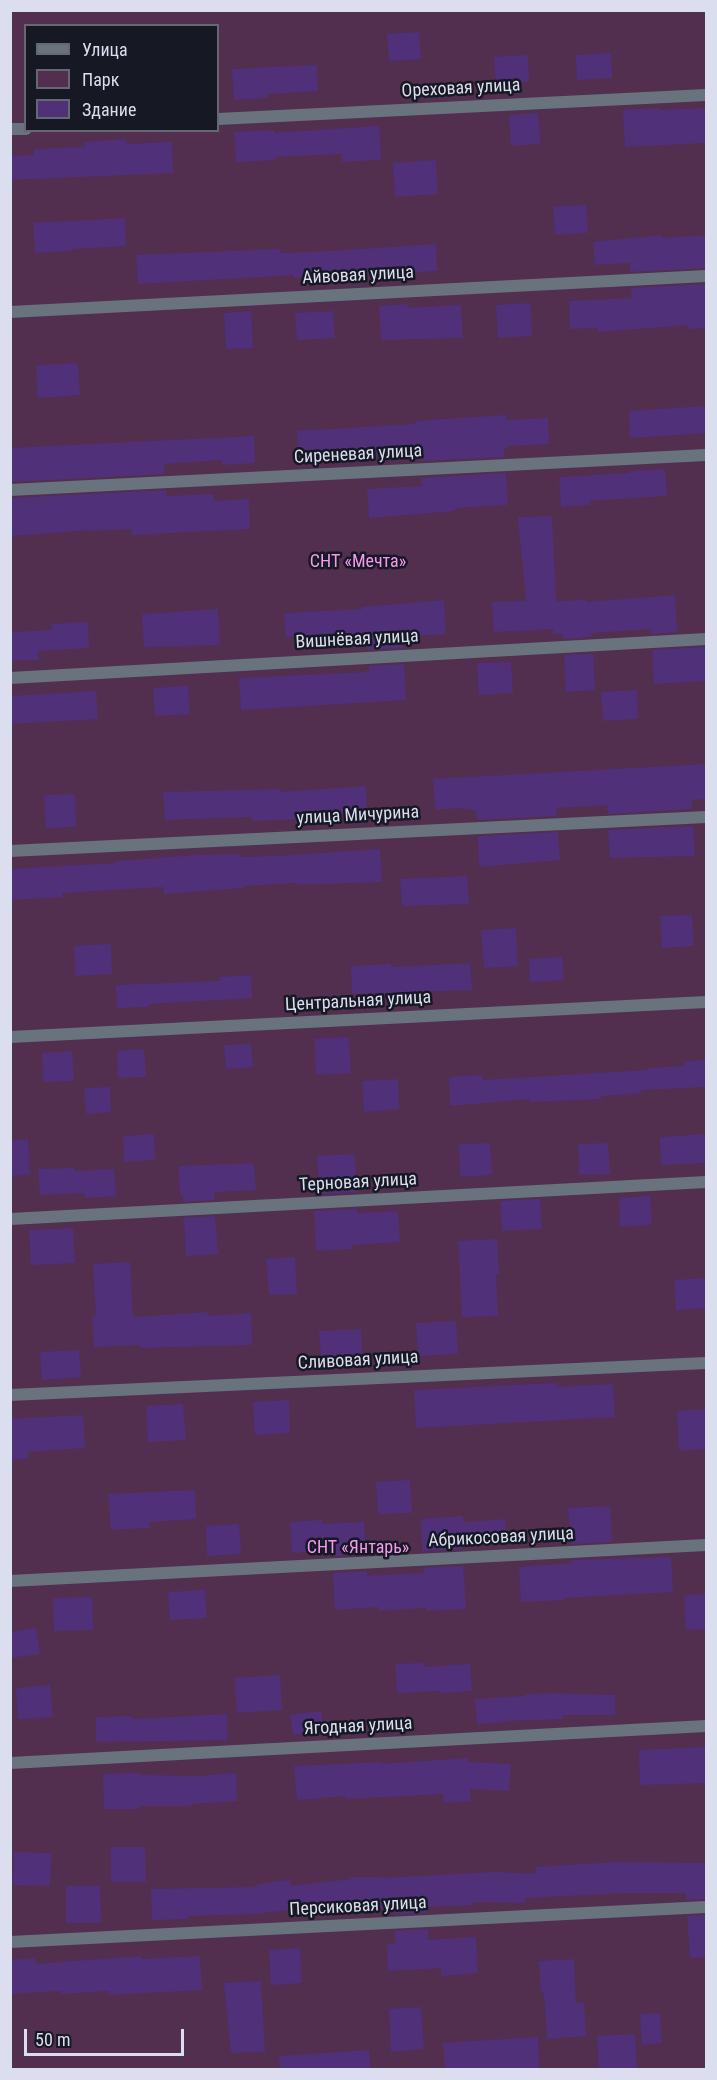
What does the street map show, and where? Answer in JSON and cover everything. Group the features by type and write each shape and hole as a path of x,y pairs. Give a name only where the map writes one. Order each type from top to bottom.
{"street":[{"name":"Ореховая улица","path":"219,119 706,95"},
{"name":"Айвовая улица","path":"10,312 706,276"},
{"name":"Сиреневая улица","path":"10,489 706,455"},
{"name":"Вишнёвая улица","path":"10,678 706,639"},
{"name":"улица Мичурина","path":"10,851 706,817"},
{"name":"Центральная улица","path":"10,1037 706,1002"},
{"name":"Терновая улица","path":"10,1219 706,1182"},
{"name":"Сливовая улица","path":"10,1395 706,1363"},
{"name":"Абрикосовая улица","path":"10,1581 706,1545"},
{"name":"Ягодная улица","path":"10,1763 706,1726"},
{"name":"Персиковая улица","path":"10,1942 706,1907"}],"green space":[{"path":"11,11 706,11 706,2069 11,2070"}],"building":[{"path":"419,32 421,59 389,61 387,34"},
{"path":"611,53 612,78 577,80 576,55"},
{"path":"528,55 529,82 496,84 494,57"},
{"path":"317,65 318,91 267,94 267,98 234,100 232,69"},
{"path":"659,108 659,110 706,108 706,143 625,147 623,110"},
{"path":"538,113 540,144 511,146 509,115"},
{"path":"379,126 381,160 342,162 341,154 275,157 275,160 236,162 234,132 274,130 274,133"},
{"path":"126,139 127,144 172,142 173,173 10,180 10,156 34,155 34,149 85,147 85,142"},
{"path":"436,160 438,194 395,197 393,163"},
{"path":"586,205 588,233 555,235 553,207"},
{"path":"125,218 126,246 35,253 33,223"},
{"path":"662,235 662,238 706,235 706,268 630,272 630,263 595,265 593,242"},
{"path":"436,244 437,271 294,278 294,275 138,284 136,255 280,249 281,253"},
{"path":"706,284 706,328 688,329 687,325 598,332 598,328 570,329 569,301 632,298 631,288"},
{"path":"530,303 532,336 498,338 496,305"},
{"path":"407,304 408,308 461,305 463,338 381,340 379,306"},
{"path":"251,311 253,348 226,349 224,313"},
{"path":"333,311 335,338 297,340 295,313"},
{"path":"78,363 80,395 38,398 36,365"},
{"path":"706,406 706,433 630,438 629,411"},
{"path":"506,415 507,420 548,418 549,444 508,446 504,448 505,457 420,461 420,454 298,458 297,431 415,424 415,421"},
{"path":"254,436 255,463 222,465 222,460 164,464 165,474 10,482 10,448"},
{"path":"665,469 667,496 589,501 590,505 561,507 559,477"},
{"path":"506,473 508,505 455,508 455,511 369,518 367,489 422,486 421,478"},
{"path":"166,490 166,496 214,494 214,501 249,499 250,529 132,535 131,529 91,530 10,536 10,498"},
{"path":"552,516 556,601 586,600 586,602 675,595 677,632 651,634 651,629 591,633 592,637 563,639 562,634 553,634 553,629 494,632 492,602 526,601 518,517"},
{"path":"444,600 446,634 402,637 403,648 368,650 365,636 325,638 325,634 286,637 284,613 363,609 363,607"},
{"path":"218,609 220,645 144,647 142,614"},
{"path":"88,622 89,648 38,651 39,660 10,661 10,632 52,630 51,624"},
{"path":"706,647 706,681 654,684 652,650"},
{"path":"593,654 595,690 566,692 564,655"},
{"path":"511,662 513,693 479,695 477,663"},
{"path":"404,664 406,700 241,710 239,678 369,672 369,666"},
{"path":"188,686 190,714 155,716 153,688"},
{"path":"637,690 638,719 603,721 601,692"},
{"path":"96,691 98,719 10,724 10,696"},
{"path":"706,764 706,799 692,800 692,809 608,814 607,805 556,808 557,816 477,820 476,811 461,808 435,810 433,779"},
{"path":"366,786 367,813 252,821 251,817 165,820 163,792 280,789 280,792"},
{"path":"75,794 76,827 46,828 44,795"},
{"path":"693,826 695,856 610,858 608,830"},
{"path":"558,832 560,860 479,867 478,836"},
{"path":"380,849 382,882 297,885 297,883 164,894 163,887 62,893 63,897 10,900 10,869 117,863 117,861 198,855 278,856"},
{"path":"467,876 469,904 402,906 400,879"},
{"path":"692,915 694,946 662,948 660,916"},
{"path":"516,928 518,966 484,968 481,930"},
{"path":"111,944 112,974 75,976 74,946"},
{"path":"562,957 564,980 530,982 529,959"},
{"path":"470,963 472,990 352,994 351,966 391,964 391,967"},
{"path":"251,975 252,998 117,1008 116,985 220,981 219,977"},
{"path":"349,1037 351,1073 316,1075 314,1039"},
{"path":"251,1044 253,1067 226,1069 224,1045"},
{"path":"144,1049 146,1077 118,1078 117,1051"},
{"path":"72,1051 74,1081 43,1082 42,1053"},
{"path":"706,1060 706,1087 641,1090 641,1093 601,1096 601,1099 530,1102 530,1099 450,1106 449,1077 482,1075 482,1080 648,1070 648,1068 685,1066 685,1061"},
{"path":"398,1079 399,1109 364,1112 362,1081"},
{"path":"110,1087 111,1112 86,1114 84,1088"},
{"path":"154,1134 155,1160 124,1162 123,1136"},
{"path":"706,1134 706,1163 661,1165 660,1137"},
{"path":"28,1139 30,1174 10,1176 10,1140"},
{"path":"490,1143 492,1175 460,1177 459,1144"},
{"path":"608,1143 610,1174 579,1175 578,1144"},
{"path":"354,1154 357,1192 320,1194 317,1156"},
{"path":"254,1163 256,1190 215,1192 214,1200 183,1202 183,1195 180,1195 178,1166"},
{"path":"74,1168 74,1171 114,1169 116,1196 85,1198 84,1193 40,1195 38,1169"},
{"path":"650,1196 652,1225 620,1227 619,1198"},
{"path":"540,1199 542,1229 502,1231 500,1201"},
{"path":"357,1209 358,1213 398,1211 400,1242 352,1245 352,1249 316,1251 314,1211"},
{"path":"215,1216 218,1254 186,1256 184,1218"},
{"path":"73,1228 75,1263 31,1265 29,1230"},
{"path":"497,1239 498,1316 462,1317 458,1241"},
{"path":"295,1257 297,1294 269,1295 266,1259"},
{"path":"130,1262 133,1317 208,1312 209,1316 251,1313 252,1345 94,1347 92,1316 96,1316 93,1264"},
{"path":"706,1278 706,1308 676,1310 674,1280"},
{"path":"456,1321 458,1354 418,1356 416,1323"},
{"path":"361,1329 363,1365 322,1367 319,1331"},
{"path":"79,1350 81,1377 42,1380 40,1352"},
{"path":"557,1383 557,1387 613,1384 615,1417 416,1428 414,1390"},
{"path":"289,1400 290,1433 255,1435 253,1402"},
{"path":"183,1404 186,1440 148,1442 146,1406"},
{"path":"706,1409 706,1449 679,1451 677,1411"},
{"path":"83,1415 85,1448 28,1452 28,1459 10,1460 10,1419"},
{"path":"410,1480 412,1513 378,1514 376,1482"},
{"path":"195,1490 196,1519 149,1522 150,1528 111,1530 108,1494"},
{"path":"610,1506 612,1542 571,1544 568,1508"},
{"path":"463,1516 463,1522 505,1519 507,1544 422,1551 421,1519"},
{"path":"322,1520 322,1524 364,1522 366,1554 332,1556 332,1550 292,1553 290,1522"},
{"path":"239,1524 241,1554 207,1556 206,1526"},
{"path":"671,1557 673,1592 521,1602 519,1567 572,1563 572,1560"},
{"path":"463,1566 466,1609 426,1611 426,1608 379,1611 379,1607 335,1610 333,1573 367,1571 367,1576 424,1573 423,1568"},
{"path":"205,1590 207,1618 170,1620 168,1592"},
{"path":"706,1594 706,1629 686,1630 684,1595"},
{"path":"92,1597 93,1630 54,1631 53,1598"},
{"path":"36,1628 40,1654 10,1658 10,1632"},
{"path":"424,1663 424,1667 470,1664 472,1691 397,1693 395,1664"},
{"path":"280,1675 282,1710 237,1713 234,1678"},
{"path":"50,1685 53,1717 18,1719 16,1688"},
{"path":"562,1693 615,1695 615,1715 562,1715 563,1719 477,1724 475,1699"},
{"path":"321,1711 324,1731 293,1735 290,1715"},
{"path":"227,1714 227,1740 96,1742 96,1717 132,1716 132,1719"},
{"path":"706,1747 706,1783 640,1785 639,1750"},
{"path":"468,1758 468,1762 511,1764 509,1791 470,1789 471,1801 444,1803 443,1794 346,1799 346,1796 297,1800 294,1766 382,1762 382,1764"},
{"path":"139,1773 139,1775 199,1776 236,1773 237,1801 191,1804 191,1806 104,1809 103,1774"},
{"path":"111,1847 145,1847 146,1882 111,1882"},
{"path":"14,1852 51,1853 50,1886 13,1885"},
{"path":"617,1862 706,1863 706,1899 686,1900 686,1893 626,1893 526,1898 525,1903 473,1902 473,1905 427,1907 427,1913 394,1914 393,1908 351,1908 305,1913 304,1908 257,1914 188,1916 189,1919 152,1920 151,1889 257,1887 257,1884 290,1880 291,1886 351,1879 351,1877 381,1878 495,1872 536,1874 536,1867"},
{"path":"66,1886 100,1886 101,1923 66,1923"},
{"path":"706,1915 706,1957 690,1958 687,1916"},
{"path":"428,1929 428,1940 476,1937 478,1973 441,1976 441,1968 388,1971 387,1944 395,1944 395,1931"},
{"path":"300,1948 302,1983 271,1985 269,1950"},
{"path":"141,1956 142,1959 200,1956 202,1990 109,1995 109,1991 10,1994 10,1960 35,1958 36,1964"},
{"path":"574,1959 576,2003 584,2002 586,2036 547,2039 539,1961"},
{"path":"261,1981 265,2052 231,2053 224,1983"},
{"path":"421,2007 424,2049 391,2052 389,2009"},
{"path":"660,2013 662,2043 642,2045 640,2014"},
{"path":"635,2034 637,2068 599,2070 597,2036"},
{"path":"538,2037 539,2070 445,2070 443,2043"},
{"path":"369,2050 371,2070 280,2070 279,2056"}],"park label":[{"name":"СНТ «Мечта»","path":"358,562"},
{"name":"СНТ «Янтарь»","path":"358,1548"}]}
